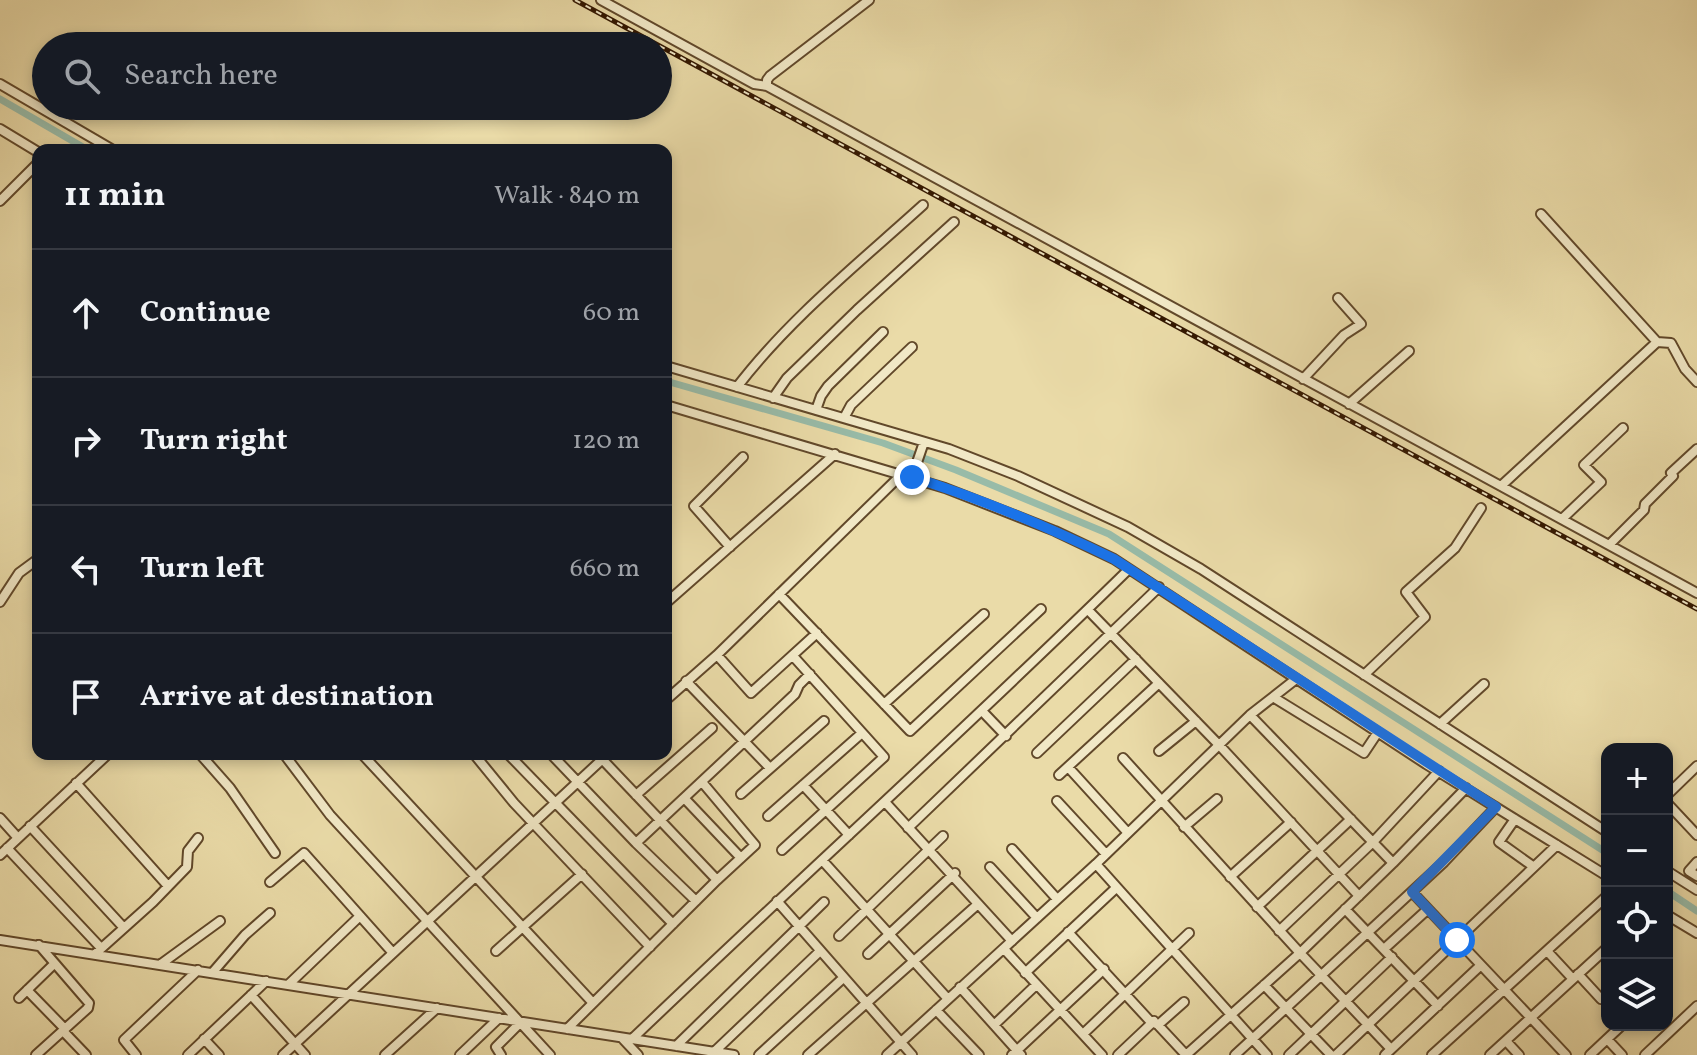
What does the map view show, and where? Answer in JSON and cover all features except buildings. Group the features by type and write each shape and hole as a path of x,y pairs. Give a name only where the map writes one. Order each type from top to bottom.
{"street":[{"path":"601,0 659,32"},
{"path":"767,86 770,76 869,0"},
{"path":"672,39 754,84 767,86 1697,593"},
{"path":"0,84 32,103"},
{"path":"62,120 103,144"},
{"path":"0,129 32,148"},
{"path":"0,201 32,169"},
{"path":"737,387 822,297 923,205"},
{"path":"1541,214 1657,342"},
{"path":"773,398 779,386 817,349 954,222"},
{"path":"1303,379 1344,335 1361,324 1338,298"},
{"path":"816,410 828,386 883,332"},
{"path":"1501,486 1657,342 1671,343 1685,369 1697,382"},
{"path":"844,418 851,405 912,347"},
{"path":"1349,404 1409,351"},
{"path":"672,368 949,449 1018,476 1128,527 1201,569 1601,828"},
{"path":"672,407 901,475 913,473 1055,531 1159,587 1378,732 1601,872"},
{"path":"1562,519 1601,482 1584,465 1623,428"},
{"path":"913,473 924,444"},
{"path":"1609,545 1644,510 1645,504 1673,476 1671,473 1697,449"},
{"path":"672,598 835,454"},
{"path":"730,547 694,506 743,457"},
{"path":"672,694 717,655 901,475"},
{"path":"1364,675 1425,617 1406,592 1455,548 1481,508"},
{"path":"0,602 19,573 32,563"},
{"path":"632,1039 983,712 1129,569"},
{"path":"908,828 1159,587"},
{"path":"779,594 910,731 1041,609"},
{"path":"1088,610 1359,896"},
{"path":"884,704 984,614"},
{"path":"717,655 751,693 817,633"},
{"path":"782,850 884,757 793,656"},
{"path":"1037,753 1136,659"},
{"path":"636,843 795,694 810,674"},
{"path":"887,1055 1096,864 1250,715 1296,679"},
{"path":"686,681 770,768"},
{"path":"1059,775 1159,683"},
{"path":"1440,724 1484,684"},
{"path":"1273,697 1364,753 1378,732"},
{"path":"983,712 1006,736"},
{"path":"1250,715 1393,863"},
{"path":"741,794 824,721"},
{"path":"1159,751 1196,721"},
{"path":"636,795 712,728"},
{"path":"768,816 862,733"},
{"path":"1123,758 1279,931 1368,1024 1388,1052 1481,965"},
{"path":"98,951 4,852 101,760"},
{"path":"205,760 230,788 275,853"},
{"path":"289,760 330,815 550,1055"},
{"path":"368,760 593,1003"},
{"path":"479,760 533,823 650,947"},
{"path":"514,760 673,924"},
{"path":"557,760 696,901"},
{"path":"283,1055 602,760"},
{"path":"607,760 636,795 717,880"},
{"path":"1673,789 1697,766"},
{"path":"1068,767 1128,833"},
{"path":"1279,931 1373,842 1439,771"},
{"path":"567,1029 755,845 702,782"},
{"path":"76,783 168,886"},
{"path":"803,785 849,835"},
{"path":"1068,932 1149,1020 1156,1023 1186,1055 1300,953 1466,788"},
{"path":"685,799 741,858"},
{"path":"1184,827 1217,799"},
{"path":"1057,801 1106,854"},
{"path":"885,802 1012,941"},
{"path":"1235,1055 1412,892 1496,807"},
{"path":"1673,809 1697,835"},
{"path":"0,818 18,838"},
{"path":"1257,907 1351,819"},
{"path":"1515,819 1499,842 1534,867"},
{"path":"1230,877 1291,822"},
{"path":"30,826 124,928"},
{"path":"839,936 943,836"},
{"path":"98,951 187,867 188,851 198,838"},
{"path":"1264,985 1334,1055 1557,845"},
{"path":"1012,849 1057,899"},
{"path":"270,882 304,853 393,953"},
{"path":"822,860 948,999"},
{"path":"1697,862 1689,871 1697,876"},
{"path":"1096,864 1267,1055"},
{"path":"990,867 1037,918"},
{"path":"496,951 582,874"},
{"path":"868,954 954,875"},
{"path":"1673,875 1697,890"},
{"path":"1025,973 1116,888"},
{"path":"1412,892 1566,1055"},
{"path":"777,901 912,1055"},
{"path":"676,1046 824,902"},
{"path":"1432,1055 1601,902"},
{"path":"808,1055 978,904"},
{"path":"1345,909 1438,1006"},
{"path":"1384,949 1428,909"},
{"path":"213,972 245,935 270,913"},
{"path":"289,984 360,916"},
{"path":"1673,919 1697,933"},
{"path":"161,964 220,921"},
{"path":"1083,1034 1189,933"},
{"path":"0,940 98,951 161,964 734,1055"},
{"path":"36,1055 88,1008 89,1003 38,945"},
{"path":"1004,949 1102,1055"},
{"path":"1547,951 1601,999"},
{"path":"1490,1055 1601,953"},
{"path":"714,1052 817,954"},
{"path":"1289,1055 1392,957"},
{"path":"19,998 54,964"},
{"path":"960,987 1017,1053 1104,969"},
{"path":"136,1055 124,1040 198,970"},
{"path":"759,1055 841,980"},
{"path":"188,1055 266,981"},
{"path":"994,1025 1036,985"},
{"path":"27,990 86,1055"},
{"path":"251,995 305,1055"},
{"path":"1118,1055 1184,1002"},
{"path":"1645,1055 1697,1006"},
{"path":"385,1055 437,1008"},
{"path":"936,1010 979,1055"},
{"path":"460,1055 499,1018"},
{"path":"501,1055 496,1047 518,1022"},
{"path":"1590,1055 1616,1031"},
{"path":"621,1037 638,1055"},
{"path":"204,1039 219,1055"},
{"path":"1607,1039 1622,1055"},
{"path":"1506,1041 1519,1055"}],"waterway":[{"path":"0,99 32,118"},
{"path":"36,120 78,144"},
{"path":"672,383 883,443 1109,534 1601,849"},
{"path":"1673,895 1697,911"}],"railway":[{"path":"575,0 634,32"},
{"path":"672,53 1697,609"}],"route":[{"path":"912,477 984,502 1114,559 1496,807 1412,892 1457,940"}]}
